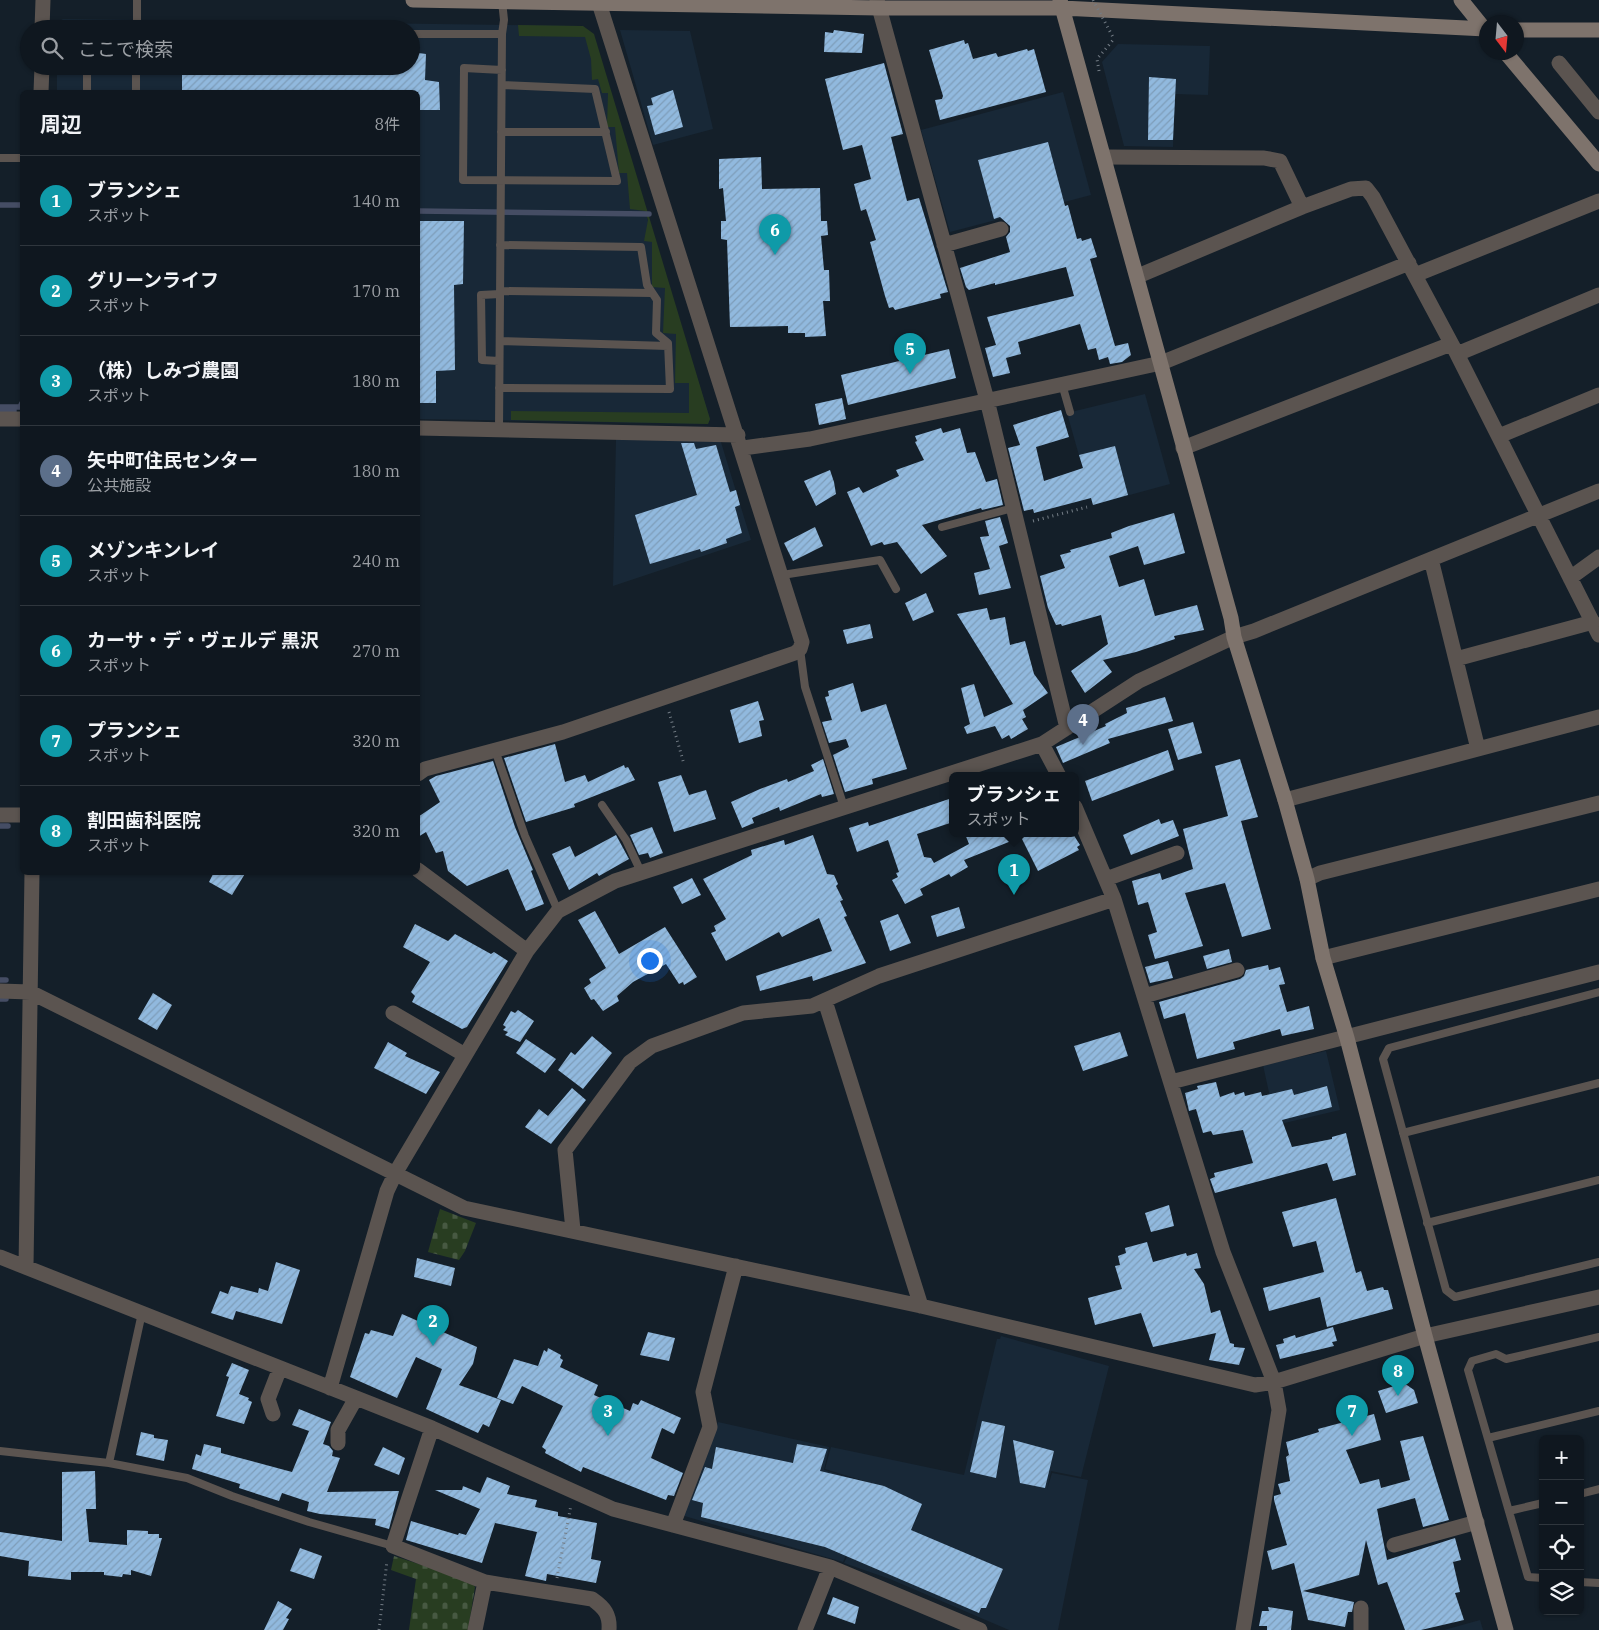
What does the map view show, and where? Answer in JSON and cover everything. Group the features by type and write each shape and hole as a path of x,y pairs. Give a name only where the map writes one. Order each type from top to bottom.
{"street":[{"path":"42,20 43,0"},
{"path":"413,0 600,3 1061,4 1479,29"},
{"path":"1461,0 1479,21"},
{"path":"420,773 425,769 563,732 795,653 800,649 802,642 600,3"},
{"path":"878,4 987,400 1067,728"},
{"path":"1061,4 1138,276 1183,448 1231,618 1234,637 1286,800 1307,879 1323,958 1347,1038 1425,1336 1506,1630"},
{"path":"1524,30 1599,30"},
{"path":"1512,60 1599,164"},
{"path":"1559,63 1599,112"},
{"path":"41,90 42,75"},
{"path":"1105,157 1264,158 1280,161 1302,207"},
{"path":"1138,276 1302,207 1351,189 1366,188 1373,197 1454,349 1596,629 1456,659"},
{"path":"420,428 740,442 810,440 1161,363 1599,201"},
{"path":"944,245 1001,229"},
{"path":"1183,448 1599,295"},
{"path":"1498,436 1599,395"},
{"path":"0,419 20,419"},
{"path":"954,772 1042,744 1139,681 1234,637 1254,631 1599,491"},
{"path":"1570,578 1599,557"},
{"path":"1431,559 1478,749"},
{"path":"1286,800 1599,717"},
{"path":"1042,744 1057,772"},
{"path":"330,1388 387,1191 396,1172 527,950 558,911 615,881 949,774"},
{"path":"1307,879 1320,872 1599,803"},
{"path":"0,815 20,815"},
{"path":"1079,816 1114,899 1223,1252 1274,1382 1279,1410 1243,1630"},
{"path":"1106,878 1177,853"},
{"path":"420,871 527,950"},
{"path":"26,1267 32,875"},
{"path":"1323,958 1599,889"},
{"path":"572,1230 565,1150 630,1062 652,1046 743,1013 812,1006 825,1002 879,976 1114,899"},
{"path":"1144,996 1237,970"},
{"path":"1171,1082 1599,972"},
{"path":"0,991 30,992 396,1172 464,1208 920,1306 1255,1385 1274,1382 1425,1336 1599,1297"},
{"path":"825,1002 920,1306"},
{"path":"393,1013 465,1055"},
{"path":"0,1257 432,1428 613,1509 830,1567 980,1630"},
{"path":"674,1525 710,1427 703,1392 736,1266"},
{"path":"273,1414 268,1399 280,1368"},
{"path":"338,1443 338,1430 356,1398"},
{"path":"432,1428 393,1546 484,1582 592,1599 603,1606 609,1617 609,1630"},
{"path":"1394,1545 1477,1522"},
{"path":"804,1630 830,1567"},
{"path":"475,1630 484,1582"},
{"path":"1361,1608 1361,1630"}],"lane":[{"path":"137,0 137,20"},
{"path":"499,430 502,34 504,20 502,1"},
{"path":"420,34 502,34"},
{"path":"502,70 464,68 463,180 501,178 617,181 596,89 502,86"},
{"path":"87,75 87,90"},
{"path":"136,75 136,90"},
{"path":"501,132 606,132"},
{"path":"0,158 20,158"},
{"path":"499,388 670,389 668,343 656,333 657,300 647,285 641,247 500,245"},
{"path":"499,361 482,360 480,295 500,292 652,293"},
{"path":"500,341 668,346"},
{"path":"1062,384 1070,412"},
{"path":"942,527 1013,508"},
{"path":"782,575 880,560 896,589"},
{"path":"800,649 805,686 844,807"},
{"path":"495,750 525,836 558,911"},
{"path":"602,805 626,840 641,872"},
{"path":"1599,992 1389,1048 1383,1059 1446,1290 1455,1297 1599,1262"},
{"path":"1402,1133 1599,1083"},
{"path":"1427,1222 1599,1180"},
{"path":"110,1463 142,1313"},
{"path":"1539,1578 1528,1577 1468,1370 1472,1361 1496,1354 1506,1360 1599,1337"},
{"path":"1488,1438 1599,1411"},
{"path":"0,1451 110,1463 187,1478 232,1496 309,1522 393,1546"},
{"path":"1584,1493 1599,1489"},
{"path":"1509,1511 1539,1504"},
{"path":"1584,1582 1599,1583"}],"path":[{"path":"1092,0 1114,39 1097,60 1099,71"},
{"path":"1018,526 1087,507"},
{"path":"665,697 684,764"},
{"path":"554,1593 573,1491"},
{"path":"379,1630 387,1562 393,1546"}],"shaded area":[{"path":"63,19 137,20 61,20"},
{"path":"420,24 583,26 608,92 710,419 708,424 420,419 420,90 57,90 57,75 420,75"},
{"path":"620,30 690,31 713,129 653,145"},
{"path":"1118,44 1210,46 1208,95 1175,94 1173,147 1124,146 1102,62"},
{"path":"1063,92 1091,195 950,232 921,130"},
{"path":"1145,394 1170,484 1093,505 1067,413"},
{"path":"616,439 720,439 751,540 613,586"},
{"path":"1326,1051 1340,1110 1276,1125 1263,1065"},
{"path":"1001,1336 1109,1366 1081,1477 1051,1471 1047,1490 1052,1473 1088,1480 1058,1630 1009,1630 890,1579 844,1563 880,1486 825,1469 831,1447 964,1475 997,1339 1000,1339"},
{"path":"718,1422 829,1447 824,1470 878,1486 843,1562 681,1515"},
{"path":"1480,1620 1483,1630 1444,1630"}],"green space":[{"path":"518,25 583,26 594,34 710,419 708,424 511,420 511,411 689,413 689,383 675,383 676,334 663,333 665,288 652,287 652,242 644,241 648,220 645,211 630,209 627,173 619,173 615,127 607,127 608,93 602,93 598,79 592,80 591,59 585,37 519,36"},
{"path":"440,1209 476,1223 465,1251 459,1260 428,1252"},
{"path":"394,1556 471,1581 475,1587 468,1630 409,1630 416,1579 391,1570"}],"building":[{"path":"834,30 864,34 862,53 824,52 825,32 833,33"},
{"path":"964,40 965,44 968,43 973,59 996,53 998,57 1027,49 1028,51 1034,49 1046,92 940,120 935,100 942,99 943,96 929,50"},
{"path":"420,53 426,54 425,80 439,82 440,110 420,110 420,90 182,90 182,75 420,75"},
{"path":"884,63 903,134 891,137 907,201 919,198 948,292 940,294 941,298 895,310 893,307 889,308 885,296 870,242 876,240 866,209 861,211 854,184 871,179 862,145 843,150 825,79"},
{"path":"1149,77 1176,79 1173,140 1148,140"},
{"path":"673,90 683,127 655,135 647,106 653,105 651,98"},
{"path":"1048,142 1065,206 1068,205 1077,239 1081,238 1082,241 1091,238 1097,257 1090,259 1115,346 1128,343 1131,355 1122,362 1110,364 1108,357 1099,360 1096,348 1088,350 1080,324 1018,342 1021,354 1006,358 1010,373 993,377 985,348 996,345 987,317 1074,296 1066,267 995,285 995,283 969,290 966,287 960,268 1010,252 1006,237 1010,232 1010,226 1000,217 994,219 978,160"},
{"path":"761,157 762,189 820,188 821,221 827,221 828,235 821,236 824,270 829,270 830,301 823,301 826,336 805,337 805,333 788,333 788,326 730,327 727,240 721,239 721,221 726,221 723,188 719,189 719,159"},
{"path":"420,221 464,221 463,284 454,285 455,370 436,371 436,403 420,403"},
{"path":"949,349 956,378 848,405 841,375"},
{"path":"842,398 846,419 819,425 815,404"},
{"path":"1061,410 1069,437 1036,447 1044,481 1083,468 1079,455 1115,446 1128,495 1093,505 1091,498 1034,513 1033,509 1024,511 1008,448 1020,445 1013,425"},
{"path":"941,428 943,433 960,428 967,453 975,452 986,482 997,479 1003,505 982,510 981,508 922,525 947,556 921,574 897,542 884,545 882,542 871,546 847,492 859,487 863,493 899,476 896,470 924,460 915,442 917,441 915,436"},
{"path":"681,443 694,443 696,449 716,445 730,492 736,490 740,505 735,507 742,533 726,539 727,543 701,552 700,549 650,564 635,515 697,495"},
{"path":"830,470 836,494 816,506 804,481"},
{"path":"1174,513 1185,553 1144,565 1138,546 1109,556 1119,587 1144,579 1155,616 1197,605 1204,630 1174,636 1175,639 1136,652 1103,660 1112,672 1085,693 1071,671 1108,644 1101,615 1062,626 1061,624 1056,625 1048,608 1040,576 1065,568 1060,555 1071,552 1070,550 1112,538 1111,533 1129,526"},
{"path":"1000,517 1008,543 999,546 1011,588 979,595 974,573 990,569 980,537 989,536 985,521"},
{"path":"815,527 823,546 793,561 784,543"},
{"path":"926,593 934,612 913,621 905,603"},
{"path":"987,608 990,620 1005,617 1010,645 1025,641 1034,674 1048,693 1023,710 1026,717 1022,719 1028,729 1011,739 1009,735 1002,739 995,726 967,734 964,727 970,724 961,688 974,684 984,717 1013,704 957,614"},
{"path":"870,624 873,638 847,644 843,630"},
{"path":"853,683 861,712 886,704 907,769 872,779 873,784 845,792 833,755 849,747 846,739 829,743 822,722 832,720 825,697 829,696 828,691"},
{"path":"1165,697 1173,721 1108,739 1110,743 1063,763 1056,747 1106,726 1105,724 1127,713 1126,708"},
{"path":"758,701 764,720 759,721 762,736 739,743 730,710"},
{"path":"1193,722 1202,753 1178,760 1168,729"},
{"path":"555,744 565,782 585,775 588,782 624,765 625,768 628,767 635,780 574,804 575,807 526,822 504,758"},
{"path":"1168,750 1174,770 1092,801 1085,781"},
{"path":"823,759 834,794 822,797 821,794 780,811 779,807 752,818 754,823 742,828 731,802 760,789 787,779 788,782 814,771 811,765"},
{"path":"1240,759 1258,817 1241,821 1271,929 1242,937 1225,883 1185,893 1203,946 1155,959 1148,935 1157,932 1148,902 1138,905 1132,881 1160,873 1162,880 1193,869 1183,829 1228,816 1215,766"},
{"path":"493,761 544,904 526,911 508,869 467,886 448,871 443,851 436,853 426,832 420,836 420,816 440,802 429,780 436,776"},
{"path":"681,775 689,795 706,790 716,819 674,832 658,782"},
{"path":"949,799 949,823 917,834 924,857 931,858 934,863 969,844 966,837 1021,837 964,860 968,867 951,877 949,874 920,889 923,895 905,904 892,880 898,877 896,873 899,872 888,840 857,852 849,828 868,822 869,826"},
{"path":"1159,819 1161,824 1173,820 1179,836 1131,855 1123,835"},
{"path":"652,827 663,853 650,858 648,853 639,855 630,835"},
{"path":"616,835 629,859 599,876 597,873 569,890 552,854 570,846 575,857"},
{"path":"813,835 827,874 834,875 838,884 836,886 843,900 840,901 847,916 844,917 866,963 813,981 812,976 760,991 756,976 832,951 819,918 782,937 779,932 726,961 711,933 716,931 714,926 726,919 703,879 752,855 751,850 784,840 785,845"},
{"path":"1021,837 1075,837 1080,845 1077,847 1079,850 1038,871"},
{"path":"212,875 244,875 232,895 209,882"},
{"path":"692,878 701,895 682,904 673,887"},
{"path":"959,907 965,928 937,937 931,916"},
{"path":"595,911 619,954 665,927 697,977 684,985 683,982 679,984 666,964 633,982 617,996 619,1001 603,1011 594,999 591,1000 584,988 591,983 589,979 606,968 578,920"},
{"path":"898,914 911,943 890,951 880,921"},
{"path":"415,924 448,941 455,934 491,954 494,952 508,961 467,1027 462,1029 412,1002 415,996 411,992 430,962 403,947"},
{"path":"1229,949 1232,962 1207,969 1203,956"},
{"path":"1168,961 1173,978 1150,983 1145,967"},
{"path":"1268,965 1269,970 1280,967 1285,984 1279,985 1287,1012 1309,1006 1314,1029 1282,1036 1280,1029 1233,1042 1235,1049 1197,1059 1185,1013 1164,1019 1159,1002 1240,979 1244,976 1246,970"},
{"path":"153,993 172,1005 157,1030 138,1019"},
{"path":"518,1010 534,1021 520,1042 505,1035 508,1032 503,1030 506,1027 503,1025 511,1011 515,1013"},
{"path":"1120,1032 1128,1056 1083,1071 1074,1046"},
{"path":"592,1036 612,1053 583,1089 558,1070 571,1052 575,1055"},
{"path":"526,1039 556,1059 545,1073 516,1053"},
{"path":"388,1042 407,1053 405,1056 440,1072 426,1094 374,1068"},
{"path":"1216,1082 1220,1097 1234,1092 1235,1095 1244,1092 1245,1096 1261,1092 1262,1096 1292,1089 1294,1095 1327,1086 1332,1107 1282,1120 1292,1147 1332,1139 1332,1137 1346,1133 1356,1175 1333,1181 1327,1163 1215,1193 1210,1179 1215,1177 1214,1173 1253,1163 1243,1130 1213,1135 1211,1131 1203,1133 1196,1109 1189,1111 1185,1093 1198,1089 1197,1086"},
{"path":"572,1088 586,1100 551,1144 525,1127 539,1109 548,1116"},
{"path":"1336,1198 1356,1273 1361,1271 1367,1291 1383,1287 1384,1290 1388,1290 1393,1309 1327,1327 1320,1297 1269,1311 1263,1288 1324,1272 1316,1241 1293,1247 1282,1212"},
{"path":"1169,1205 1174,1226 1151,1232 1145,1213"},
{"path":"1147,1242 1153,1262 1186,1253 1187,1256 1197,1253 1201,1268 1194,1269 1204,1284 1211,1313 1220,1310 1230,1343 1234,1344 1234,1347 1245,1348 1239,1365 1209,1360 1216,1333 1153,1347 1141,1313 1095,1325 1088,1298 1122,1289 1115,1266 1120,1265 1118,1256 1126,1253 1125,1248"},
{"path":"417,1258 455,1268 451,1286 414,1277"},
{"path":"276,1262 300,1270 282,1324 236,1311 233,1320 211,1313 220,1291 228,1294 231,1286 258,1293 259,1288 268,1291"},
{"path":"402,1314 477,1347 473,1364 459,1385 501,1400 489,1427 483,1424 478,1433 426,1409 442,1369 416,1357 397,1398 350,1377 365,1333 369,1334 371,1330 393,1336"},
{"path":"1333,1327 1337,1341 1332,1342 1334,1346 1280,1359 1276,1345 1284,1343 1283,1339 1295,1335 1296,1338"},
{"path":"648,1332 675,1338 669,1361 640,1355"},
{"path":"548,1348 561,1355 560,1358 563,1360 560,1367 598,1385 594,1395 630,1411 633,1403 638,1405 641,1400 681,1418 674,1434 662,1428 651,1458 683,1473 674,1496 668,1495 666,1500 583,1467 581,1472 545,1453 546,1450 542,1447 563,1406 522,1386 513,1404 497,1398 514,1359 538,1366 544,1350 547,1352"},
{"path":"232,1363 249,1370 239,1394 249,1398 248,1400 252,1402 244,1424 216,1416 229,1377 226,1376"},
{"path":"1404,1383 1414,1390 1418,1403 1386,1413 1378,1391"},
{"path":"299,1409 331,1422 323,1444 329,1446 333,1451 332,1456 340,1458 327,1492 399,1491 389,1529 375,1525 376,1519 307,1511 309,1502 282,1493 279,1501 239,1488 240,1484 192,1469 196,1454 201,1456 204,1444 221,1448 221,1453 292,1472 309,1431 292,1425"},
{"path":"1374,1414 1381,1440 1346,1450 1360,1484 1379,1479 1381,1488 1410,1480 1400,1441 1423,1436 1449,1520 1423,1527 1415,1498 1377,1509 1387,1560 1455,1538 1461,1560 1453,1562 1460,1592 1455,1593 1464,1620 1421,1630 1405,1630 1387,1582 1378,1585 1366,1540 1359,1575 1303,1591 1354,1602 1352,1612 1348,1612 1345,1627 1308,1620 1294,1563 1272,1570 1267,1551 1287,1545 1274,1500 1274,1496 1281,1494 1278,1484 1290,1481 1286,1457 1289,1455 1286,1442 1319,1432 1318,1429"},
{"path":"982,1421 1005,1426 996,1478 970,1472"},
{"path":"141,1432 154,1435 154,1438 168,1440 164,1461 136,1455"},
{"path":"1013,1440 1054,1451 1045,1488 1020,1483"},
{"path":"797,1444 827,1449 820,1471 884,1486 922,1504 911,1530 1003,1569 986,1608 981,1608 979,1613 825,1547 701,1517 703,1503 692,1500 705,1467 712,1469 716,1447 793,1463"},
{"path":"383,1447 405,1458 399,1475 374,1465"},
{"path":"95,1471 96,1509 86,1509 89,1542 127,1545 127,1530 148,1531 148,1534 159,1534 159,1538 162,1538 151,1576 131,1570 131,1575 123,1574 122,1577 104,1575 104,1572 71,1572 71,1580 28,1576 29,1561 0,1556 0,1532 62,1541 62,1472"},
{"path":"487,1477 510,1486 507,1494 537,1500 535,1507 558,1512 558,1516 597,1523 591,1559 601,1561 596,1583 547,1574 546,1581 525,1576 537,1532 495,1523 482,1563 406,1540 411,1521 458,1535 459,1533 466,1535 480,1509 435,1490 462,1490 463,1486 480,1493"},
{"path":"300,1548 322,1556 314,1579 290,1571"},
{"path":"833,1597 859,1607 855,1624 827,1614"},
{"path":"278,1601 292,1609 286,1618 289,1619 283,1630 264,1630"},
{"path":"1268,1607 1293,1611 1291,1630 1267,1630 1267,1626 1259,1626 1262,1611 1269,1611"}],"waterway":[{"path":"0,205 20,205"},
{"path":"420,211 649,214"},
{"path":"0,407 20,407"},
{"path":"0,411 14,411"},
{"path":"0,826 8,826"},
{"path":"0,980 6,980"},
{"path":"0,999 6,999"}],"place":[{"name":"カーサ・デ・ヴェルデ 黒沢","path":"775,255"},
{"name":"メゾンキンレイ","path":"910,374"},
{"name":"矢中町住民センター","path":"1083,745"},
{"name":"ブランシェ","path":"1014,895"},
{"name":"グリーンライフ","path":"433,1346"},
{"name":"割田歯科医院","path":"1398,1396"},
{"name":"（株）しみづ農園","path":"608,1436"},
{"name":"プランシェ","path":"1352,1436"}]}
